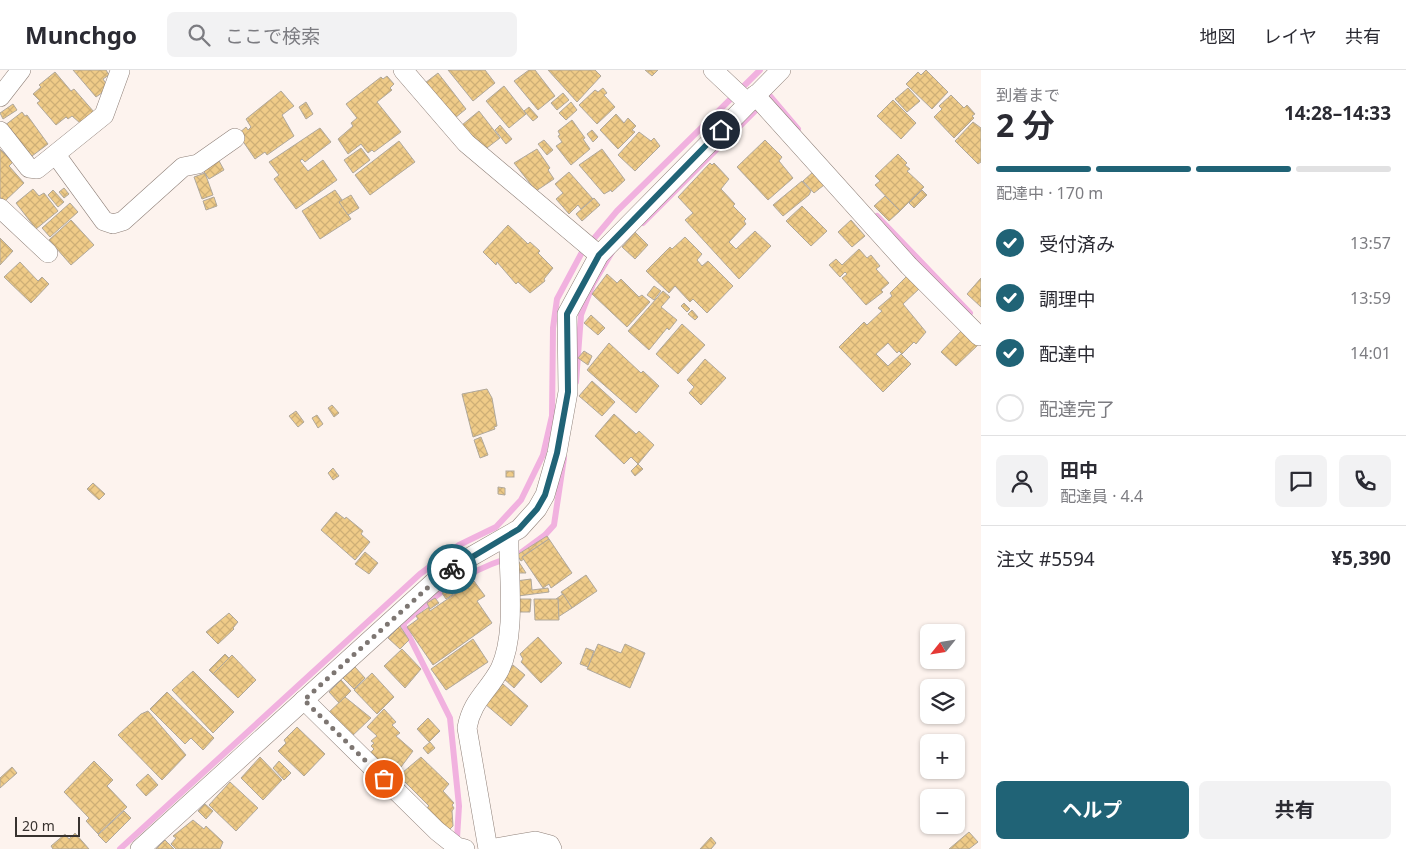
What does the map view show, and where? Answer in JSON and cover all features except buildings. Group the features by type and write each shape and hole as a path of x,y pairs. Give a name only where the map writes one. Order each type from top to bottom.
{"street":[{"path":"0,97 21,70"},
{"path":"403,70 466,143 592,249"},
{"path":"713,70 751,98 909,266 979,336 981,334"},
{"path":"140,849 438,578 528,522 545,495 557,453 568,392 567,314 592,249 781,70"},
{"path":"0,131 29,168 37,169 104,115 120,71"},
{"path":"56,155 104,220 113,224 123,221 183,168 198,164 235,138"},
{"path":"0,208 48,253"},
{"path":"508,536 508,641 500,669 470,711 467,728 488,849 535,841 550,845 552,849"},
{"path":"304,700 437,832 457,847 465,849"}],"waterway":[{"path":"120,849 420,574 459,545 496,527 521,500 543,455 552,416 553,328 557,299 581,254 617,211 760,70"},
{"path":"643,223 770,96 798,129"},
{"path":"877,216 970,313"},
{"path":"576,382 581,315 593,284 612,252"},
{"path":"522,552 545,535 554,525 564,458"},
{"path":"457,838 459,806 450,718 403,624 451,585 491,564 508,558"}],"way so far":[{"path":"384,779 304,700 443,574 452,569"}],"route":[{"path":"452,569 519,529 528,522 537,509 545,495 557,453 568,392 567,314 599,255 721,130"}]}
